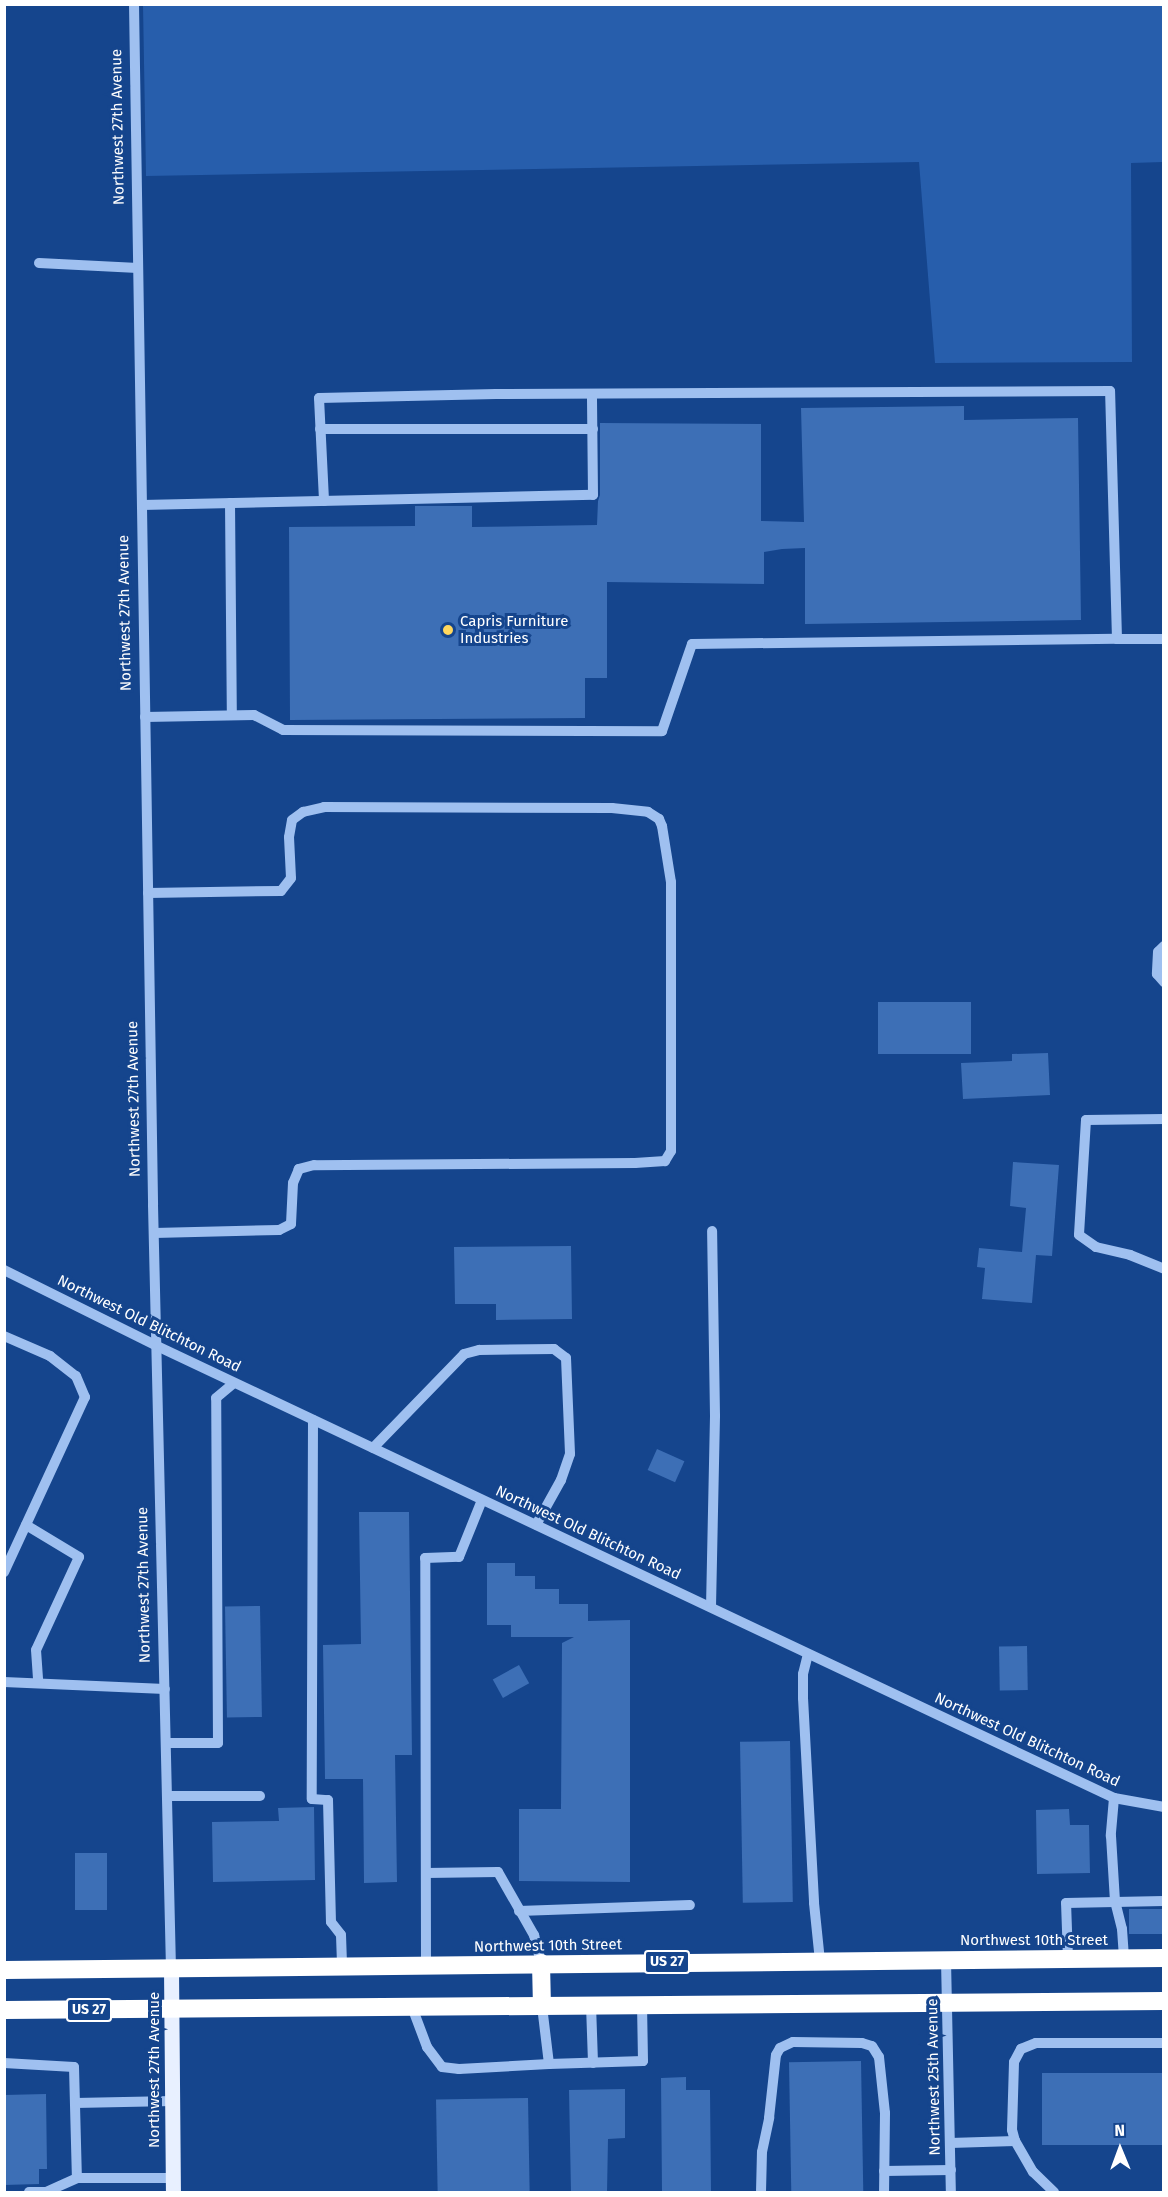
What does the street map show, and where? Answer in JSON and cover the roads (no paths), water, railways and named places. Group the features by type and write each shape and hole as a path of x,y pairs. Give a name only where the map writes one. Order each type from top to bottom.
{"highway":[{"name":"Northwest 10th Street","path":"4,1970 1164,1958"},
{"path":"541,1964 542,2006"},
{"name":"US 27","path":"4,2010 1164,2001"}],"main road":[{"name":"Northwest 27th Avenue","path":"171,1968 173,2185"}],"street":[{"name":"Northwest 27th Avenue","path":"134,4 154,1233 171,1968"},
{"path":"39,263 138,268"},
{"path":"324,501 319,398 1110,391 1117,639"},
{"path":"142,505 593,495 592,394"},
{"path":"320,429 592,429"},
{"path":"230,503 232,715"},
{"path":"145,717 254,715 283,730 662,731 692,644 1164,639"},
{"path":"148,893 281,891 291,878 292,820 303,812 324,807 612,808 648,812 659,819 662,826 670,882 671,1151 665,1161 314,1165 299,1169 293,1182 291,1224 279,1230 154,1233"},
{"path":"1164,946 1158,952 1157,974 1164,982"},
{"path":"1164,1119 1086,1120 1079,1235 1096,1248 1130,1255 1164,1269"},
{"path":"711,1607 715,1416 712,1231"},
{"name":"Northwest Old Blitchton Road","path":"4,1270 234,1383 1114,1798 1164,1807"},
{"path":"4,1336 50,1356 76,1376 85,1397 4,1572"},
{"path":"373,1448 464,1354 479,1350 554,1349 566,1358 570,1454 561,1479 536,1525"},
{"path":"166,1743 218,1743 216,1398 234,1383"},
{"path":"313,1420 312,1799 328,1800 331,1922 341,1935 342,1966"},
{"path":"426,1965 425,1558 459,1557 482,1500"},
{"path":"26,1525 79,1557 36,1650 38,1682"},
{"path":"808,1654 803,1674 803,1698 814,1903 820,1961"},
{"path":"4,1682 165,1689"},
{"path":"167,1796 260,1796"},
{"path":"1114,1798 1111,1836 1116,1901 1122,1929 1124,1959"},
{"path":"426,1873 498,1872 534,1935 541,1964"},
{"path":"1068,1959 1066,1904 1164,1901"},
{"path":"519,1911 690,1905"},
{"name":"Northwest 25th Avenue","path":"946,1960 951,2193"},
{"path":"591,2005 593,2063"},
{"path":"412,2007 427,2047 442,2067 459,2069 643,2061 642,2005"},
{"path":"542,2006 549,2064"},
{"path":"761,2193 762,2152 769,2118 776,2055 780,2048 793,2042 862,2043 872,2046 879,2057 885,2113 884,2193"},
{"path":"1054,2193 1033,2172 1015,2141 1012,2130 1014,2062 1021,2049 1036,2043 1164,2043"},
{"path":"4,2063 74,2067 77,2178"},
{"path":"75,2103 173,2101"},
{"path":"950,2143 1015,2141"},
{"path":"884,2171 951,2170"},
{"path":"29,2193 46,2192 77,2178 173,2185"}],"place":[{"name":"Capris Furniture Industries","path":"448,630"}]}
